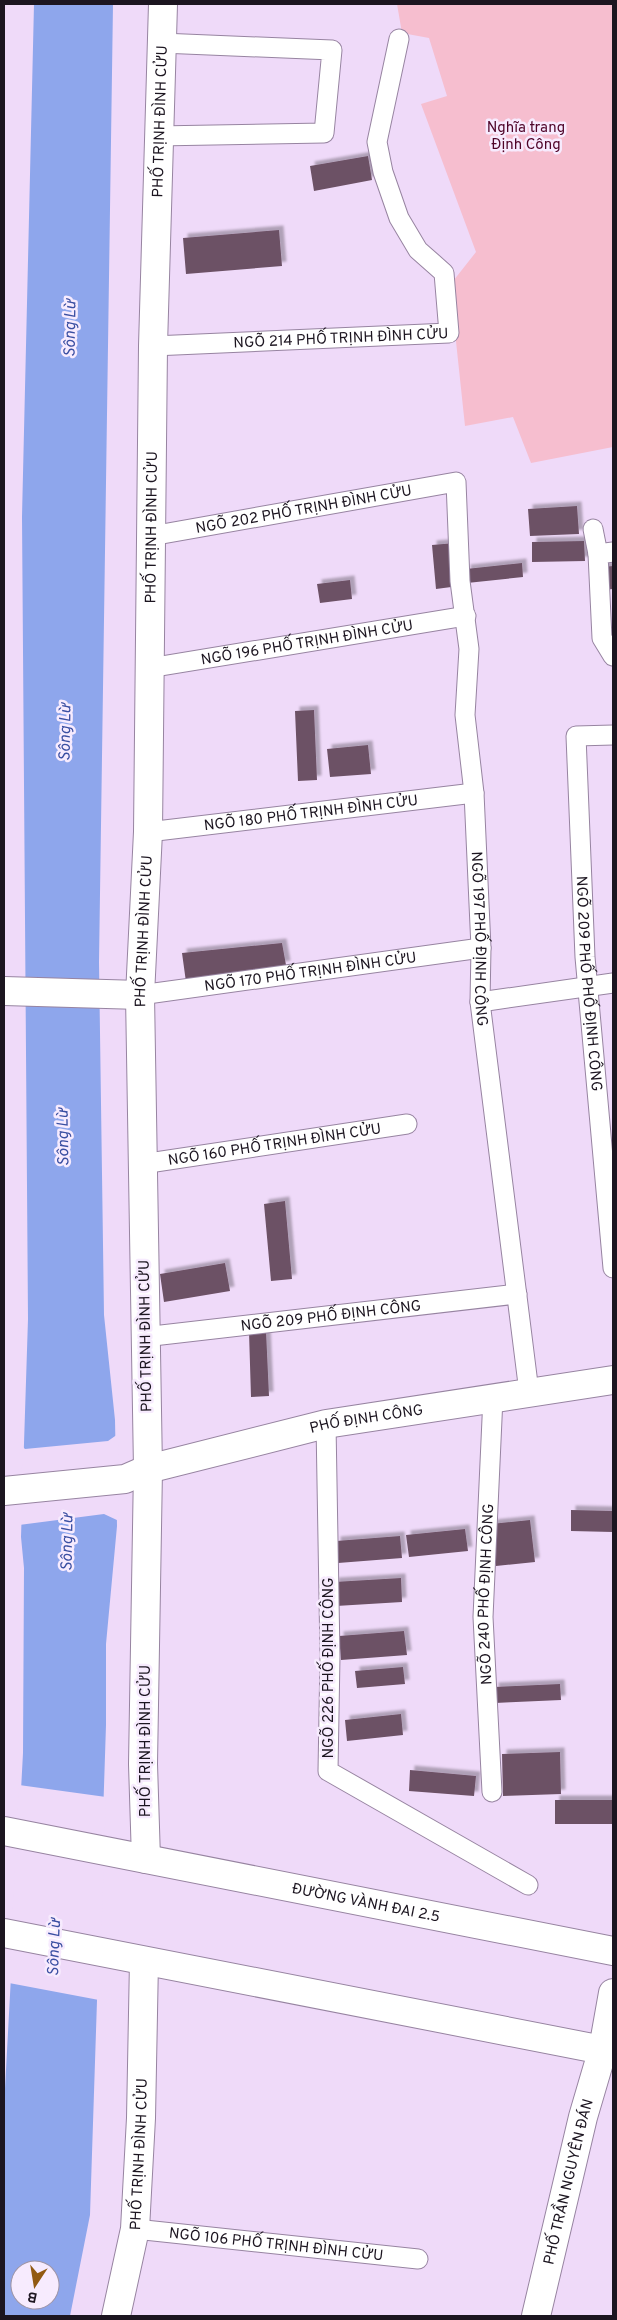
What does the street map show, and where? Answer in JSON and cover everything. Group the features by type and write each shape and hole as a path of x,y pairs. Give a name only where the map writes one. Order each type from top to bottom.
{"main road":[{"name":"PHỐ TRỊNH ĐÌNH CỬU","path":"146,1859 136,1474 144,1337 140,995 148,832 153,346 157,136 163,4"},
{"path":"4,991 140,995"},
{"name":"PHỐ ĐỊNH CÔNG","path":"6,1492 136,1474 326,1424 613,1380"},
{"name":"ĐƯỜNG VÀNH ĐAI 2.5","path":"4,1831 613,1950"},
{"path":"4,1933 608,2051"},
{"name":"PHỐ TRỊNH ĐÌNH CỬU","path":"116,2316 134,2229 141,2118 132,1958"},
{"name":"PHỐ TRẦN NGUYÊN ĐÁN","path":"536,2316 583,2117 608,2051 613,1993"}],"lane":[{"name":"NGÕ 214 PHỐ TRỊNH ĐÌNH CỬU","path":"153,346 449,333 444,273 418,250 399,218 383,172 377,142 399,39"},
{"path":"157,136 324,133 332,50 161,43"},
{"name":"NGÕ 202 PHỐ TRỊNH ĐÌNH CỬU","path":"151,536 456,482"},
{"name":"NGÕ 197 PHỐ ĐỊNH CÔNG","path":"456,482 460,581 469,650 465,715 474,793 481,948 480,1002 529,1392"},
{"path":"593,529 606,553 602,638 613,656"},
{"name":"NGÕ 196 PHỐ TRỊNH ĐÌNH CỬU","path":"149,668 466,616"},
{"name":"NGÕ 209 PHỐ PHỐ ĐỊNH CÔNG","path":"613,735 576,736 587,987 613,1268"},
{"name":"NGÕ 180 PHỐ TRỊNH ĐÌNH CỬU","path":"148,832 474,793"},
{"name":"NGÕ 170 PHỐ TRỊNH ĐÌNH CỬU","path":"140,995 481,948"},
{"path":"480,1002 613,983"},
{"name":"NGÕ 160 PHỐ TRỊNH ĐÌNH CỬU","path":"142,1164 407,1124"},
{"name":"NGÕ 209 PHỐ ĐỊNH CÔNG","path":"144,1337 517,1294"},
{"name":"NGÕ 240 PHỐ ĐỊNH CÔNG","path":"492,1792 483,1617 493,1397"},
{"name":"NGÕ 226 PHỐ ĐỊNH CÔNG","path":"326,1424 330,1656 328,1771 528,1885"},
{"name":"NGÕ 106 PHỐ TRỊNH ĐÌNH CỬU","path":"134,2229 418,2259"}],"green space":[{"name":"Nghĩa trang Định Công","path":"397,4 613,4 613,447 531,463 513,417 465,426 450,285 476,252 421,104 447,96 429,38 402,33"}],"water":[{"name":"Sông Lừ","path":"34,4 113,4 99,962 104,1315 115,1420 117,1526 106,1644 106,1725 90,2215 70,2316 4,2316 4,2107 23,1753 24,1568 21,1537 28,1319 22,517"}],"pier":[{"path":"118,1434 119,1521 104,1514 19,1525 23,1447 25,1449 108,1441"},
{"path":"19,1785 106,1797 99,2000 9,1983"}],"building":[{"path":"368,156 372,180 314,191 310,166"},
{"path":"279,230 282,266 186,274 183,238"},
{"path":"577,506 579,534 530,536 528,509"},
{"path":"584,541 585,561 532,562 532,542"},
{"path":"455,543 459,586 436,589 432,545"},
{"path":"522,563 523,577 467,583 466,569"},
{"path":"613,566 613,589 603,590 602,567"},
{"path":"350,580 352,599 320,603 317,584"},
{"path":"314,710 317,780 298,781 295,711"},
{"path":"368,745 371,774 330,777 327,749"},
{"path":"282,943 286,965 186,982 182,953"},
{"path":"285,1201 292,1279 271,1281 264,1204"},
{"path":"225,1263 230,1291 164,1302 160,1274"},
{"path":"266,1331 269,1396 251,1397 249,1332"},
{"path":"571,1510 613,1511 613,1532 571,1531"},
{"path":"530,1520 535,1562 496,1566 491,1524"},
{"path":"465,1529 468,1551 409,1557 406,1535"},
{"path":"400,1536 402,1558 338,1563 336,1541"},
{"path":"401,1578 402,1602 336,1606 334,1582"},
{"path":"404,1631 407,1655 341,1660 339,1636"},
{"path":"403,1667 405,1684 357,1688 355,1671"},
{"path":"560,1684 561,1700 495,1703 494,1687"},
{"path":"401,1714 403,1735 347,1741 345,1720"},
{"path":"560,1752 561,1794 503,1796 502,1754"},
{"path":"410,1770 476,1776 474,1796 409,1791"},
{"path":"555,1800 613,1800 613,1824 555,1824"}]}
